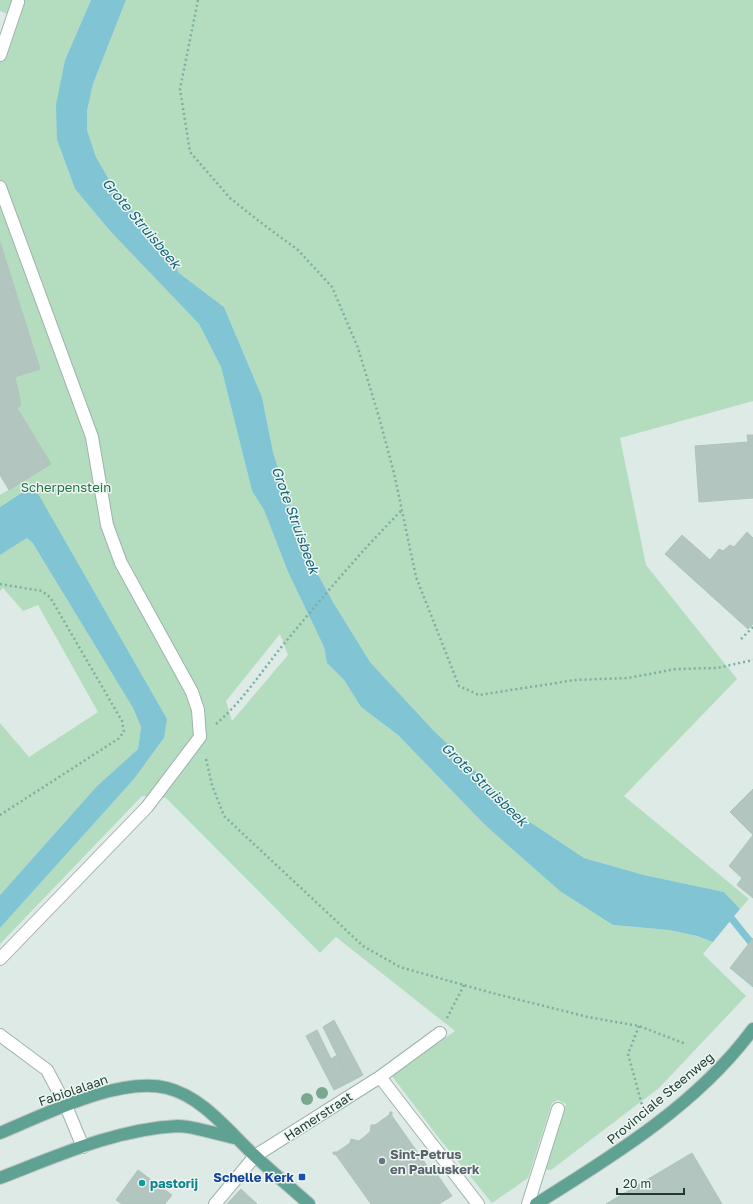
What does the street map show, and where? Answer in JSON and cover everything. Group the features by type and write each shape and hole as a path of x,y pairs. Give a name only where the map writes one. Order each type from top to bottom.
{"main road":[{"name":"Provinciale Steenweg","path":"536,1204 614,1156 649,1130 707,1081 733,1054 753,1029"},
{"name":"Fabiolalaan","path":"0,1133 104,1092 135,1086 167,1088 198,1102 309,1204"},
{"path":"0,1178 83,1147 127,1133 180,1126 236,1138"}],"street":[{"path":"0,55 18,2"},
{"path":"0,188 92,437 107,526 121,563 192,692 198,710 200,738 147,807 0,959"},
{"name":"Hamerstraat","path":"215,1204 255,1156 380,1076 440,1033"},
{"path":"0,1035 47,1070 66,1106 83,1147"},
{"path":"380,1076 478,1204"},
{"path":"528,1204 558,1109"}],"path":[{"path":"198,0 180,89 190,152 230,198 298,250 332,287 358,348 394,473 416,578 460,686 479,695 575,680 628,678 676,669 717,668 753,660"},
{"path":"228,714 284,644 375,537 402,510"},
{"path":"0,584 42,591 50,597 122,721 124,732 118,739 0,815"},
{"path":"741,639 753,627"},
{"path":"200,738 212,786 224,816 363,946 400,967 588,1017 639,1026 686,1044"},
{"path":"440,1033 464,985"},
{"path":"639,1026 628,1054 649,1130"}],"green space":[{"name":"Scherpenstein","path":"0,0 91,0 65,60 57,140 75,189 111,232 199,324 221,367 252,491 264,510 288,572 324,647 327,663 344,680 361,707 398,735 484,824 613,925 669,930 697,936 713,942 703,954 746,996 659,1088 551,1170 542,1169 566,1104 558,1100 552,1103 528,1178 492,1203 438,1137 392,1076 455,1031 336,937 320,953 166,798 142,796 0,944 0,928 134,779 164,738 32,485 0,507 0,495 51,464 17,408 21,405 15,377 40,369 0,242 0,55 13,16 0,11","holes":["280,634 288,655 232,721 226,701"]},
{"path":"126,0 753,0 753,401 620,438 646,565 737,679 624,796 749,899 740,909 724,892 644,875 584,858 524,818 433,730 370,662 333,602 309,558 291,510 273,452 262,397 224,307 179,273 164,247 141,219 119,197 96,157 87,130 87,111 93,84"},
{"path":"27,538 32,542 133,708 141,727 138,749 97,786 0,895 0,723 29,757 98,712 38,605 23,611 3,588 0,591 0,555"}],"water":[{"path":"91,0 126,0 93,84 87,111 87,130 96,157 119,197 141,219 164,247 179,273 224,307 262,397 273,452 291,510 309,558 333,602 370,662 433,730 524,818 584,858 644,875 724,892 740,909 713,942 697,936 669,930 613,925 560,891 484,824 398,735 361,707 344,680 327,663 324,647 288,572 264,510 252,491 221,367 199,324 111,232 75,189 57,140 56,105 65,60"},
{"path":"33,485 167,719 164,738 134,779 0,928 0,895 97,786 138,749 141,727 133,708 32,542 27,538 0,555 0,507"}],"building":[{"path":"0,242 40,369 15,377 21,405 17,408 51,464 9,490 0,475"},
{"path":"747,435 753,435 753,498 699,502 695,446 748,442"},
{"path":"747,532 753,538 753,624 748,629 665,554 682,535 710,560 719,549 723,551 730,545 734,547"},
{"path":"753,789 753,835 730,812"},
{"path":"753,835 753,898 737,885 742,878 729,866"},
{"path":"753,938 753,987 730,968"},
{"path":"334,1020 363,1075 350,1082 323,1027"},
{"path":"317,1030 331,1059 337,1055 350,1082 334,1090 306,1036"},
{"name":"Sint-Petrus en Pauluskerk","path":"390,1112 392,1112 392,1116 430,1170 434,1167 434,1170 452,1196 439,1204 371,1204 336,1155 333,1154 333,1152 337,1152 350,1143 351,1139 359,1141 370,1132 371,1125 375,1125 389,1115"},
{"path":"692,1153 722,1204 606,1204"},
{"name":"pastorij","path":"138,1170 172,1195 165,1204 122,1204 116,1200"},
{"path":"241,1189 257,1204 227,1204"}],"waterway":[{"name":"Grote Struisbeek","path":"724,916 732,919 753,945"}],"place":[{"name":"Sint-Petrus en Pauluskerk","path":"382,1161"},
{"name":"Schelle Kerk","path":"302,1177"},
{"name":"pastorij","path":"142,1183"}]}
